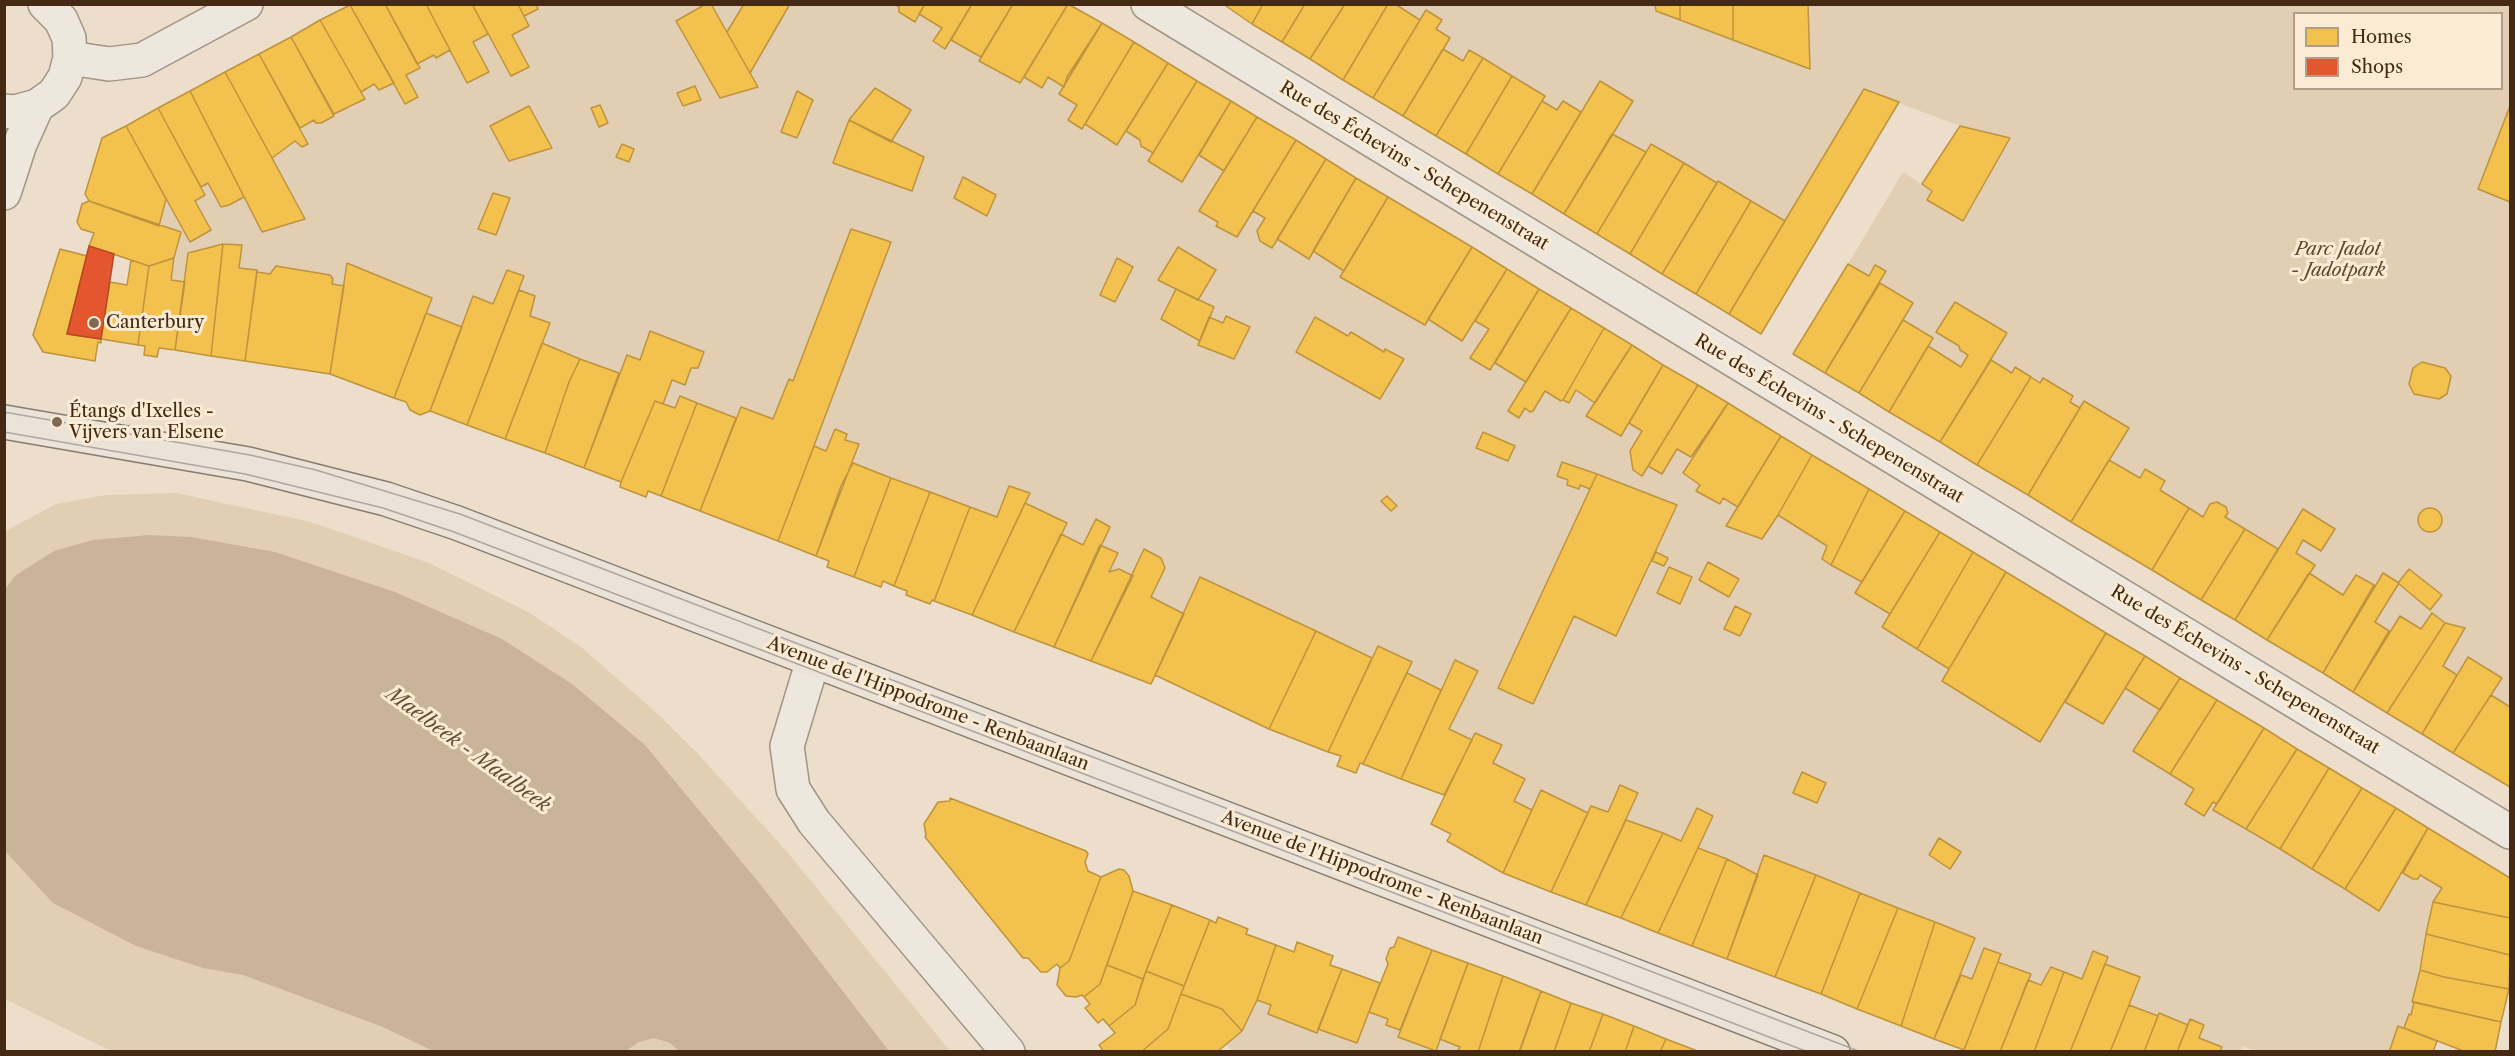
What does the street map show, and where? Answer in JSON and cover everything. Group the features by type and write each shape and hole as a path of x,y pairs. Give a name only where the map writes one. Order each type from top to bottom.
{"main road":[{"name":"Avenue de l'Hippodrome - Renbaanlaan","path":"4,422 248,464 386,499 479,531 1833,1052"}],"street":[{"path":"4,111 15,112 37,105 54,94 65,77 70,58 69,38 61,20 45,4"},
{"path":"70,58 109,64 142,60 246,4"},
{"name":"Rue des Échevins - Schepenenstraat","path":"1148,4 2511,832"},
{"path":"4,193 20,144 37,105"},
{"path":"813,660 787,746 794,789 814,822 1008,1052"}],"green space":[{"path":"547,4 706,5 720,98 758,87 750,73 790,5 894,5 899,7 899,12 915,21 919,14 942,28 933,41 945,48 951,40 981,57 979,61 994,70 999,69 1020,83 1024,77 1042,88 1048,77 1064,87 1059,94 1077,105 1068,120 1082,129 1085,124 1117,145 1126,131 1140,140 1141,146 1153,153 1148,161 1181,182 1199,155 1224,171 1216,226 1237,237 1253,211 1265,218 1257,231 1260,241 1271,248 1277,239 1308,258 1313,251 1344,271 1340,277 1425,324 1428,319 1462,341 1475,321 1489,329 1470,358 1490,370 1495,363 1526,382 1525,408 1530,412 1533,411 1545,391 1569,403 1576,390 1595,403 1587,417 1621,436 1629,423 1642,431 1630,451 1633,470 1642,475 1648,466 1677,449 1691,457 1683,473 1700,485 1696,491 1719,504 1723,498 1738,507 1727,526 1762,539 1778,515 1827,546 1822,559 1862,582 1855,594 1890,614 1883,628 1949,669 1942,681 2039,741 2065,702 2103,724 2125,688 2160,710 2134,751 2217,804 2213,810 2379,910 2403,873 2413,879 2418,879 2420,875 2442,888 2434,901 2411,1015 2409,1014 2404,1028 2398,1026 2389,1051 2257,1052 2243,1046 2240,1051 2220,1051 2221,1046 2199,1038 2204,1025 2190,1019 2188,1025 2129,1005 2140,977 2105,964 2108,956 2094,952 2082,979 2051,967 2041,985 2028,980 2030,974 1998,962 2001,954 1984,948 1972,979 1961,975 1975,938 1765,856 1758,875 1698,848 1713,816 1697,808 1681,841 1626,820 1638,793 1620,785 1608,812 1591,806 1588,813 1541,790 1532,810 1514,801 1525,779 1493,763 1502,745 1476,733 1472,740 1449,729 1478,672 1455,660 1441,690 1407,673 1412,662 1379,646 1372,658 1201,577 1184,614 1151,597 1165,568 1161,558 1144,549 1133,576 1119,569 1109,572 1118,554 1100,545 1110,527 1096,519 1083,545 1061,534 1067,523 1025,503 1029,492 1009,486 997,517 853,463 859,444 845,440 835,430 826,451 814,446 891,242 852,229 793,380 789,380 773,419 741,407 736,418 680,396 675,408 663,404 672,380 685,385 691,368 698,368 704,352 651,331 640,360 627,355 619,373 542,343 550,323 530,316 535,297 519,290 524,276 508,270 493,304 474,297 462,327 426,313 431,298 348,263 344,286 332,284 333,279 330,275 276,266 270,274 239,268 185,282 171,280 181,232 159,226 166,199 190,242 211,230 195,201 205,195 201,187 208,183 221,207 244,197 262,232 305,219 272,158 295,141 302,147 308,144 300,128 314,120 316,123 321,123 347,107 351,108 364,100 361,92 374,84 379,90 394,83 418,96 406,75 419,68 417,64 434,55 436,58 450,50 468,83 488,72 473,42 488,34 511,76 529,67 512,35 524,16 538,9 536,5 542,7","holes":["695,86 700,100 682,106 677,93","875,88 911,110 891,142 924,157 912,191 833,163 849,120","797,91 813,100 797,138 781,131","529,106 551,148 509,161 490,126","963,177 995,195 954,198","493,193 510,198 496,235 478,229","1132,267 1115,302 1101,295","1216,270 1198,300 1209,317 1223,323 1227,316 1250,327 1234,359 1199,345 1200,341 1161,320 1176,289 1158,280","1315,317 1348,336 1351,332 1384,352 1386,349 1403,359 1380,399 1296,352","1483,433 1514,446 1508,461 1476,449","1562,462 1677,505 1616,636 1574,616 1533,703 1498,687 1590,489 1580,485 1579,489 1567,485 1568,480 1557,476","1708,562 1739,579 1729,597 1699,580","1669,567 1691,577 1680,604 1657,593","1735,606 1751,614 1739,636 1724,629","1802,773 1826,783 1817,803 1793,793","1939,838 1961,852 1950,868 1929,856"]},
{"path":"711,5 744,5 727,32"},
{"name":"Parc Jadot - Jadotpark","path":"1395,5 1655,5 1656,11 1809,68 1808,5 2510,5 2510,707 2491,695 2501,677 2468,657 2457,675 2443,666 2465,628 2445,623 2432,613 2421,629 2400,617 2390,632 2375,622 2398,582 2383,573 2374,585 2356,575 2343,595 2309,573 2315,565 2296,553 2303,540 2321,551 2334,528 2303,509 2278,549 2225,517 2228,513 2226,507 2217,502 2210,504 2203,517 2160,490 2165,481 2145,469 2140,478 2109,460 2128,428 2084,401 2080,408 2070,402 2073,396 2040,383 2015,367 2012,373 1991,360 2007,333 1955,302 1936,332 1959,346 1960,350 1968,355 1961,367 1928,346 1933,338 1903,320 1913,303 1880,283 1886,271 1875,265 1869,276 1848,264 1903,172 1932,191 1963,221 2010,138 1960,126 1864,90 1785,221 1651,144 1646,152 1612,134 1600,82 1581,112 1563,101 1557,110 1542,101 1545,96 1470,51 1463,61 1443,49 1436,29 1441,19 1426,10 1420,20","holes":["2410,569 2442,595 2430,610 2399,584"]},
{"path":"176,493 311,522 429,563 528,612 581,647 659,715 699,755 788,853 950,1051 111,1051 5,999 4,532 56,504 106,495"},
{"path":"1257,1000 1271,1005 1268,1014 1317,1033 1318,1029 1356,1043 1369,1012 1388,1019 1386,1025 1400,1030 1398,1037 1436,1051 1440,1039 1460,1047 1457,1052 1232,1052 1226,1044 1242,1031"}],"water":[{"name":"Maelbeek - Maalbeek","path":"149,535 191,537 275,552 395,592 502,639 572,684 645,745 760,884 889,1051 679,1051 670,1043 654,1038 639,1042 626,1051 433,1051 383,1027 243,975 203,968 136,946 53,903 5,851 5,589 16,575 54,551 93,540"}],"building: Homes":[{"path":"385,4 426,4 450,50 436,58 434,55 417,64"},
{"path":"385,4 420,68 406,75 418,97 405,104 350,5"},
{"path":"426,4 472,4 488,34 473,42 489,72 467,83"},
{"path":"472,4 518,4 529,26 512,35 529,67 511,76"},
{"path":"518,4 536,4 538,9 524,16"},
{"path":"706,4 711,4 758,87 720,98 676,21"},
{"path":"744,4 790,4 750,73 727,32"},
{"path":"894,4 925,4 915,22 899,12 899,7"},
{"path":"925,4 972,4 945,49 933,41 942,28 919,14"},
{"path":"972,4 1013,4 981,57 951,40"},
{"path":"1013,4 1068,4 1020,83 979,61"},
{"path":"1068,4 1102,23 1067,77 1064,87 1048,77 1042,88 1024,77"},
{"path":"1223,4 1263,4 1252,24"},
{"path":"1263,4 1305,4 1282,42 1252,24"},
{"path":"1305,4 1345,4 1310,59 1282,42"},
{"path":"1345,4 1388,4 1343,80 1310,59"},
{"path":"1388,4 1395,4 1420,20 1373,98 1343,80"},
{"path":"1655,4 1680,4 1680,20 1656,11"},
{"path":"1680,4 1733,4 1733,40 1680,20"},
{"path":"1733,4 1808,4 1810,69 1733,40"},
{"path":"350,5 394,83 379,90 374,84 361,92 320,20"},
{"path":"1426,10 1442,20 1436,29 1450,38 1403,116 1373,98"},
{"path":"320,20 365,99 334,114 291,37"},
{"path":"1102,23 1134,42 1082,129 1068,120 1077,105 1059,94"},
{"path":"291,37 334,116 321,123 316,123 314,120 300,128 259,54"},
{"path":"1134,42 1168,63 1117,145 1085,124"},
{"path":"1443,49 1463,61 1469,50 1483,58 1436,136 1403,116"},
{"path":"259,54 308,144 302,147 295,141 272,158 225,72"},
{"path":"1483,58 1512,76 1466,154 1436,136"},
{"path":"1168,63 1197,81 1153,153 1141,146 1140,140 1126,131"},
{"path":"225,72 305,219 262,232 190,91"},
{"path":"1512,76 1545,96 1498,174 1466,154"},
{"path":"1197,81 1231,101 1182,182 1148,161"},
{"path":"1600,81 1633,101 1564,214 1532,194"},
{"path":"695,86 701,100 683,106 677,93"},
{"path":"875,88 911,110 891,142 849,120"},
{"path":"1864,89 1899,102 1761,334 1729,314"},
{"path":"190,91 244,197 229,205 221,207 208,183 201,187 158,108"},
{"path":"797,91 813,100 797,138 781,132"},
{"path":"1231,101 1257,117 1224,171 1199,155"},
{"path":"1542,101 1557,110 1563,101 1581,112 1532,194 1498,174"},
{"path":"600,105 608,123 599,127 591,108"},
{"path":"529,106 552,148 509,161 490,126"},
{"path":"2510,106 2510,202 2478,189"},
{"path":"158,108 205,195 195,201 211,230 190,242 126,126"},
{"path":"1257,117 1296,140 1237,237 1216,226 1218,222 1199,211"},
{"path":"849,120 924,157 912,191 833,163"},
{"path":"126,126 166,199 159,226 89,201 85,194 102,138"},
{"path":"1960,126 2010,138 1963,221 1927,200 1932,191 1922,184"},
{"path":"1612,134 1646,152 1597,234 1564,214"},
{"path":"1296,140 1326,159 1272,248 1260,241 1257,231 1265,218 1253,211"},
{"path":"622,144 634,149 629,162 616,157"},
{"path":"1651,144 1684,163 1630,254 1597,234"},
{"path":"1326,159 1356,178 1309,259 1277,239"},
{"path":"1684,163 1717,183 1662,274 1630,254"},
{"path":"963,177 996,195 987,216 954,198"},
{"path":"1356,178 1388,197 1344,271 1313,251"},
{"path":"1718,181 1751,201 1696,294 1662,274"},
{"path":"493,193 510,198 496,235 478,229"},
{"path":"1388,197 1472,247 1425,325 1340,277"},
{"path":"89,201 181,232 174,258 149,266 89,246 94,233 81,229 77,222 82,204"},
{"path":"1751,201 1785,221 1729,314 1696,294"},
{"path":"851,229 891,242 778,541 700,511 741,407 773,419 789,379 793,381"},
{"path":"223,244 242,245 239,268 257,270 245,361 211,356"},
{"path":"223,244 211,356 175,350 188,253"},
{"path":"1178,247 1216,270 1198,300 1158,280"},
{"path":"1472,247 1507,269 1462,341 1428,319"},
{"path":"60,249 87,256 67,334 101,339 101,343 98,342 95,361 43,352 33,335"},
{"path":"174,258 171,280 185,282 175,350 159,348 157,357 144,355 145,346 138,345 149,266"},
{"path":"1117,258 1133,267 1115,302 1100,295"},
{"path":"131,260 149,266 138,345 101,339 110,282 127,285"},
{"path":"347,263 432,298 394,398 330,374"},
{"path":"1848,264 1869,276 1875,265 1886,271 1825,373 1793,354"},
{"path":"276,266 330,275 333,279 332,284 344,286 330,374 245,361 257,272 270,274"},
{"path":"1507,269 1539,289 1490,370 1470,358 1489,329 1475,321"},
{"path":"507,270 524,276 467,425 430,411 473,296 493,304"},
{"path":"1880,283 1913,303 1859,393 1825,373"},
{"path":"1176,289 1214,307 1200,341 1161,319"},
{"path":"1539,289 1571,308 1526,382 1495,363"},
{"path":"519,290 535,296 530,316 550,323 505,439 467,425"},
{"path":"1955,302 2007,333 1940,442 1889,412 1928,346 1961,367 1968,355 1960,350 1959,346 1936,332"},
{"path":"1571,308 1604,328 1563,400 1545,391 1533,411 1530,412 1525,408 1519,418 1508,411"},
{"path":"426,313 462,327 430,411 420,415 410,410 406,402 394,398"},
{"path":"1226,316 1250,327 1234,359 1198,345 1209,317 1223,323"},
{"path":"1315,317 1348,336 1351,332 1384,352 1385,349 1404,359 1380,399 1296,352"},
{"path":"1903,320 1933,338 1889,412 1859,393"},
{"path":"1604,328 1632,345 1595,403 1576,390 1569,403 1563,400"},
{"path":"650,331 704,352 698,368 691,368 685,385 672,380 663,404 655,401 621,482 584,468 627,355 640,360"},
{"path":"542,343 580,359 569,382 545,453 505,439"},
{"path":"1632,345 1663,365 1621,436 1586,416"},
{"path":"580,359 619,373 584,468 545,453 569,382"},
{"path":"1991,360 2012,373 2015,367 2031,377 1977,465 1940,442"},
{"path":"2422,362 2445,368 2451,376 2447,394 2439,399 2414,394 2409,384 2413,368"},
{"path":"1663,365 1698,385 1642,476 1633,470 1630,451 1642,431 1629,423"},
{"path":"2031,377 2040,383 2043,378 2073,396 2070,402 2080,408 2028,495 1977,465"},
{"path":"1698,385 1728,403 1691,457 1677,449 1662,474 1648,466"},
{"path":"680,396 697,403 661,496 648,491 646,497 620,487 655,401 675,408"},
{"path":"2084,401 2129,428 2071,522 2028,495"},
{"path":"697,403 736,418 700,511 661,496"},
{"path":"1728,403 1781,436 1738,507 1723,498 1720,504 1696,491 1700,485 1683,473"},
{"path":"835,429 847,434 845,440 859,444 816,556 778,541 814,446 826,451"},
{"path":"1483,432 1515,446 1508,461 1476,448"},
{"path":"1781,436 1812,455 1778,515 1762,539 1726,526"},
{"path":"1812,455 1869,489 1831,565 1822,559 1827,546 1778,515"},
{"path":"2109,460 2140,478 2145,469 2165,481 2160,490 2189,508 2152,570 2071,522"},
{"path":"1562,462 1597,474 1590,489 1580,485 1579,489 1567,485 1568,480 1557,476"},
{"path":"853,463 891,478 854,577 827,567 829,561 816,556 841,486"},
{"path":"1597,474 1677,505 1616,636 1574,616 1533,704 1498,688"},
{"path":"891,478 930,492 894,586 883,581 881,587 854,577"},
{"path":"1009,486 1030,493 972,615 934,601 970,507 997,517"},
{"path":"1869,489 1905,511 1862,582 1831,565"},
{"path":"930,492 970,507 934,601 932,600 930,604 906,595 907,591 894,586"},
{"path":"1387,496 1397,506 1391,511 1381,501"},
{"path":"2217,502 2226,507 2228,513 2225,517 2245,529 2201,600 2152,570 2189,508 2203,517 2210,504"},
{"path":"1025,503 1067,523 1014,632 972,615"},
{"path":"2430,508 2435,509 2441,515 2441,525 2435,531 2430,532 2425,531 2419,525 2418,520 2419,515 2425,509"},
{"path":"2303,509 2335,529 2321,551 2303,540 2296,553 2315,565 2267,640 2235,620"},
{"path":"1905,511 1940,532 1890,614 1855,593"},
{"path":"1096,519 1110,527 1054,647 1014,632 1061,534 1083,545"},
{"path":"2245,529 2278,549 2235,620 2201,600"},
{"path":"1940,532 1973,552 1917,649 1882,627"},
{"path":"1100,545 1118,553 1109,572 1119,569 1133,576 1091,661 1054,647"},
{"path":"1144,549 1161,558 1165,568 1151,597 1184,614 1151,684 1091,661"},
{"path":"1656,552 1668,558 1664,566 1652,561"},
{"path":"1973,552 2006,572 1949,669 1917,649"},
{"path":"1708,562 1739,579 1729,597 1699,580"},
{"path":"1669,567 1692,577 1680,604 1657,593"},
{"path":"2409,569 2442,595 2430,610 2398,583"},
{"path":"2006,572 2106,633 2040,742 1942,681"},
{"path":"2309,573 2343,595 2356,575 2374,585 2323,673 2267,640"},
{"path":"2383,573 2399,583 2375,622 2389,631 2353,692 2323,673"},
{"path":"1200,577 1316,631 1269,729 1155,675"},
{"path":"1735,606 1751,614 1740,636 1724,629"},
{"path":"2432,613 2445,623 2387,713 2353,692 2400,616 2421,629"},
{"path":"2445,623 2465,628 2443,666 2457,675 2422,734 2387,713"},
{"path":"1316,631 1372,658 1328,752 1269,729"},
{"path":"2106,633 2145,656 2103,724 2065,702"},
{"path":"1378,646 1412,662 1363,764 1360,763 1356,773 1337,766 1341,756 1328,752"},
{"path":"2145,656 2180,678 2160,710 2125,688"},
{"path":"2468,657 2502,678 2453,753 2422,734"},
{"path":"1455,660 1478,671 1449,729 1472,740 1444,795 1401,779"},
{"path":"1407,673 1441,690 1401,779 1363,764"},
{"path":"2180,678 2217,700 2170,774 2133,751"},
{"path":"2491,695 2510,707 2510,787 2453,753"},
{"path":"2217,700 2264,728 2217,804 2213,802 2204,816 2185,804 2194,789 2170,774"},
{"path":"2264,728 2297,749 2246,829 2213,810"},
{"path":"1475,733 1502,745 1493,763 1525,779 1514,801 1532,810 1503,873 1447,841 1451,834 1431,824"},
{"path":"2297,749 2329,768 2280,849 2246,829"},
{"path":"2329,768 2362,788 2312,869 2280,849"},
{"path":"1802,772 1826,783 1817,803 1793,793"},
{"path":"1620,785 1638,793 1586,905 1551,892 1591,806 1608,812"},
{"path":"2362,788 2396,808 2345,889 2312,869"},
{"path":"1541,790 1588,813 1551,892 1503,873"},
{"path":"950,798 1086,851 1088,854 1085,862 1088,871 1101,877 1069,961 1060,968 1057,964 1047,972 1041,972 1028,958 1023,958 925,837 924,824 938,802 950,801"},
{"path":"1697,808 1713,816 1658,933 1621,918 1663,833 1681,841"},
{"path":"2396,808 2428,828 2379,911 2345,889"},
{"path":"1626,820 1663,833 1621,918 1586,905"},
{"path":"2428,828 2510,878 2510,918 2433,902 2442,888 2420,875 2418,879 2413,879 2403,873"},
{"path":"1939,838 1961,852 1950,869 1929,855"},
{"path":"1698,848 1727,859 1692,946 1658,933"},
{"path":"1764,855 1816,875 1775,977 1727,959"},
{"path":"1727,859 1758,875 1727,959 1692,946"},
{"path":"1119,869 1124,870 1129,876 1133,891 1100,984 1084,997 1082,995 1066,996 1057,985 1060,968 1069,961 1101,877"},
{"path":"1816,875 1860,893 1821,994 1775,977"},
{"path":"1133,891 1172,905 1143,979 1107,965"},
{"path":"1860,893 1898,908 1857,1009 1821,994"},
{"path":"2433,902 2510,918 2510,955 2426,934"},
{"path":"1172,905 1210,920 1184,986 1146,971"},
{"path":"1898,908 1935,922 1901,1026 1857,1009"},
{"path":"1218,917 1248,929 1246,934 1276,945 1257,1000 1242,1031 1222,1009 1181,994 1210,920 1216,923"},
{"path":"1935,922 1975,938 1934,1039 1901,1026"},
{"path":"2426,934 2510,955 2509,989 2444,977 2420,970"},
{"path":"1398,937 1432,950 1400,1030 1386,1025 1388,1019 1369,1012 1388,964 1386,959 1390,948 1394,947"},
{"path":"1297,942 1333,956 1330,965 1342,969 1317,1033 1268,1014 1271,1005 1257,1000 1276,945 1294,952"},
{"path":"1984,948 2001,954 1964,1050 1934,1039 1961,975 1972,979"},
{"path":"1432,950 1468,963 1436,1051 1398,1037"},
{"path":"2093,951 2108,957 2070,1052 2034,1052 2064,972 2082,979"},
{"path":"1998,962 2031,974 2000,1052 1967,1052 1964,1050"},
{"path":"1468,963 1503,976 1478,1052 1457,1052 1460,1047 1440,1039"},
{"path":"2105,964 2140,977 2129,1005 2110,1052 2070,1052"},
{"path":"1107,965 1143,979 1135,1005 1109,1026 1103,1019 1098,1023 1085,1008 1090,1004 1084,997 1100,984"},
{"path":"2051,967 2064,972 2034,1052 2000,1052 2028,980 2041,985"},
{"path":"1342,969 1380,983 1357,1043 1318,1029"},
{"path":"2420,970 2444,977 2509,989 2501,1022 2412,1002"},
{"path":"1146,971 1184,986 1168,1029 1141,1052 1104,1052 1099,1045 1115,1033 1109,1026 1135,1005"},
{"path":"1503,976 1541,991 1519,1052 1478,1052"},
{"path":"1541,991 1571,1003 1554,1052 1522,1052 1520,1051"},
{"path":"1181,994 1222,1009 1242,1031 1217,1052 1141,1052 1168,1029"},
{"path":"2414,1002 2501,1022 2495,1052 2466,1052 2404,1028 2409,1014 2411,1015"},
{"path":"1571,1003 1603,1014 1589,1052 1554,1052"},
{"path":"2129,1005 2158,1016 2144,1052 2110,1052"},
{"path":"2159,1013 2188,1025 2177,1052 2144,1052"},
{"path":"1603,1014 1634,1026 1625,1052 1589,1052"},
{"path":"2190,1019 2204,1025 2199,1038 2222,1047 2220,1052 2177,1052"},
{"path":"1634,1026 1666,1039 1660,1052 1625,1052"},
{"path":"2398,1026 2437,1041 2433,1052 2389,1052"},
{"path":"1666,1039 1695,1050 1695,1052 1660,1052"}],"building: Shops":[{"path":"89,246 114,254 101,339 67,334"}],"tram line":[{"path":"4,412 250,455 316,470 460,514 1861,1052"},
{"path":"4,432 245,474 383,508 454,532 1808,1052"}],"place":[{"name":"Canterbury","path":"94,323"},
{"name":"Étangs d'Ixelles - Vijvers van Elsene","path":"57,422"}]}
